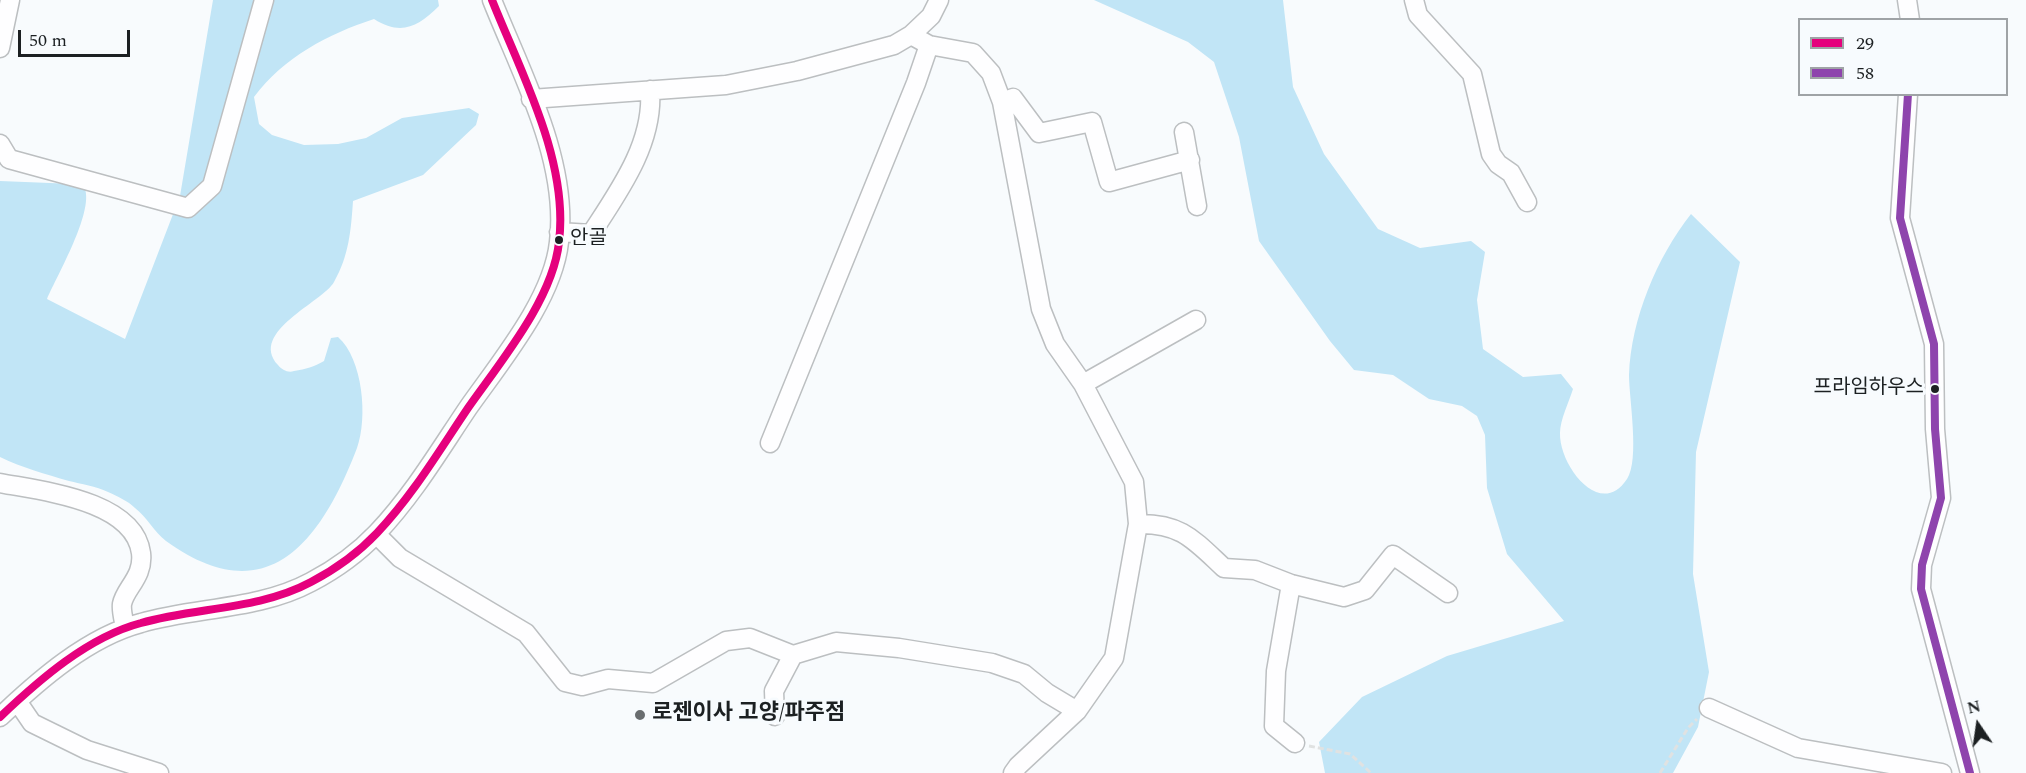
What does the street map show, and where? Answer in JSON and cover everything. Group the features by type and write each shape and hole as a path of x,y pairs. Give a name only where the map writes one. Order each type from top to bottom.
{"street":[{"path":"0,48 10,0"},
{"path":"0,144 9,159 188,208 212,186 264,0"},
{"path":"477,0 502,26"},
{"path":"0,717 17,701 84,650 125,627 288,592 311,582 356,552 376,534 413,491 544,291 554,267 560,232 559,198 552,155 492,0"},
{"path":"531,99 726,85 797,71 894,45 911,35 931,16 939,0"},
{"path":"1414,0 1418,15 1472,74 1491,154 1498,164 1511,173 1527,202"},
{"path":"1907,0 1910,18"},
{"path":"911,35 929,45 973,53 991,73 1002,102 1041,309 1055,344 1083,384 1134,482 1138,524 1114,658 1077,711 1013,773"},
{"path":"770,443 916,83 929,45"},
{"path":"560,232 591,234 611,203 642,148 652,109 650,90"},
{"path":"1908,96 1900,218 1934,344 1935,429 1941,498 1923,565 1921,589 1970,773"},
{"path":"1002,102 1013,98 1039,133 1092,122 1109,182 1190,160"},
{"path":"1184,132 1197,206"},
{"path":"1083,384 1196,320"},
{"path":"0,483 104,508 132,530 141,553 137,578 122,604 125,627"},
{"path":"1138,524 1160,523 1188,533 1224,568 1255,570 1291,584 1344,597 1365,590 1393,555 1448,593"},
{"path":"376,534 400,558 526,633 565,682 582,686 608,679 653,683 726,641 750,638 793,656 836,642 898,648 992,663 1024,674 1047,693 1077,711"},
{"path":"1291,584 1276,671 1274,726 1295,742"},
{"path":"775,716 774,691 793,656"},
{"path":"17,701 32,723 87,750 159,773"},
{"path":"1709,708 1798,748 1942,773"}],"path":[{"path":"1659,773 1688,728 1709,708"},
{"path":"1295,742 1350,754 1371,773"}],"shaded area":[{"path":"213,0 438,0 439,6 416,24 401,28 374,19 324,40 279,70 254,97 259,124 272,135 304,145 338,144 366,138 402,118 469,108 479,114 476,125 423,175 353,201 346,253 334,282 291,319 273,341 271,353 278,365 285,371 292,372 310,368 324,361 331,338 338,337 353,359 358,374 362,405 360,436 343,482 326,512 307,538 286,557 261,568 233,570 202,562 166,541 139,512 115,495 0,457 0,181 75,184 85,189 84,213 79,228 47,299 125,339 180,196"},
{"path":"1094,0 1283,0 1293,87 1324,154 1378,229 1420,248 1471,241 1485,252 1477,300 1483,349 1523,377 1561,374 1573,389 1561,422 1561,446 1574,472 1594,491 1605,494 1616,490 1627,479 1631,470 1633,428 1629,375 1635,332 1657,269 1667,249 1691,214 1740,262 1696,452 1693,574 1709,672 1698,727 1673,773 1325,773 1319,742 1362,697 1447,656 1564,621 1507,554 1487,488 1485,435 1477,416 1462,406 1429,399 1393,375 1354,370 1330,341 1259,241 1239,137 1214,62 1188,42"}],"transit line":[{"name":"29","path":"0,717 65,661 102,638 141,623 270,598 311,582 346,560 377,533 402,503 510,350 536,307 555,264 559,242 560,211 557,180 550,149 529,87 492,0"},
{"name":"58","path":"1908,96 1900,218 1934,344 1935,429 1941,498 1922,565 1921,589 1970,773"}],"place":[{"name":"안골","path":"559,240"},
{"name":"프라임하우스","path":"1935,389"},
{"name":"로젠이사 고양/파주점","path":"640,715"}]}
